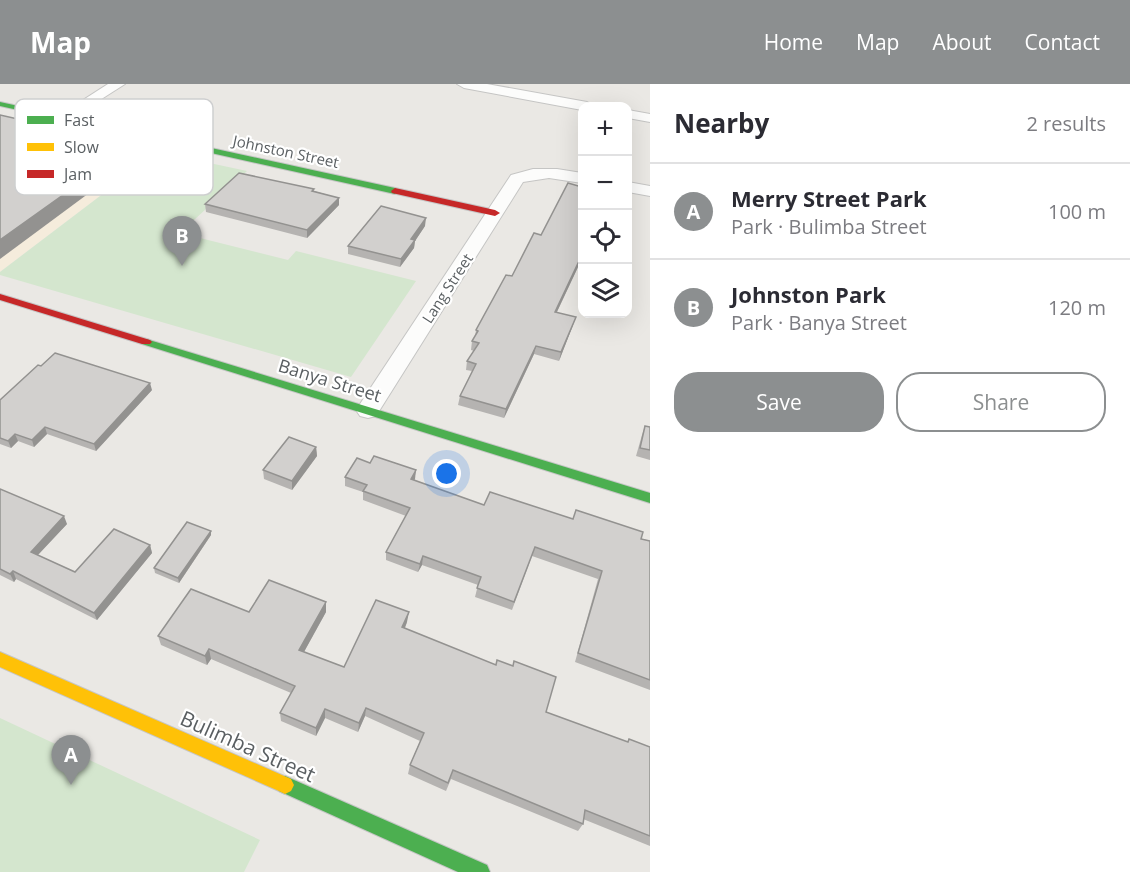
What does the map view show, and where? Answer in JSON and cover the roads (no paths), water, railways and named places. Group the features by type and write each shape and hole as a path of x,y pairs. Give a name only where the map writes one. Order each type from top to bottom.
{"street":[{"path":"93,99 118,84"},
{"path":"464,84 578,105"},
{"name":"Johnston Street","path":"0,104 15,107"},
{"path":"632,115 650,118"},
{"name":"Johnston Street","path":"213,151 495,213"},
{"name":"Lang Street","path":"368,410 517,179 531,173 559,173 578,177"},
{"path":"632,188 650,191"},
{"name":"Banya Street","path":"0,297 650,498"},
{"name":"Bulimba Street","path":"0,659 480,872"}],"place":[{"name":"Johnston Park","path":"182,266"},
{"name":"Merry Street Park","path":"71,785"}]}
